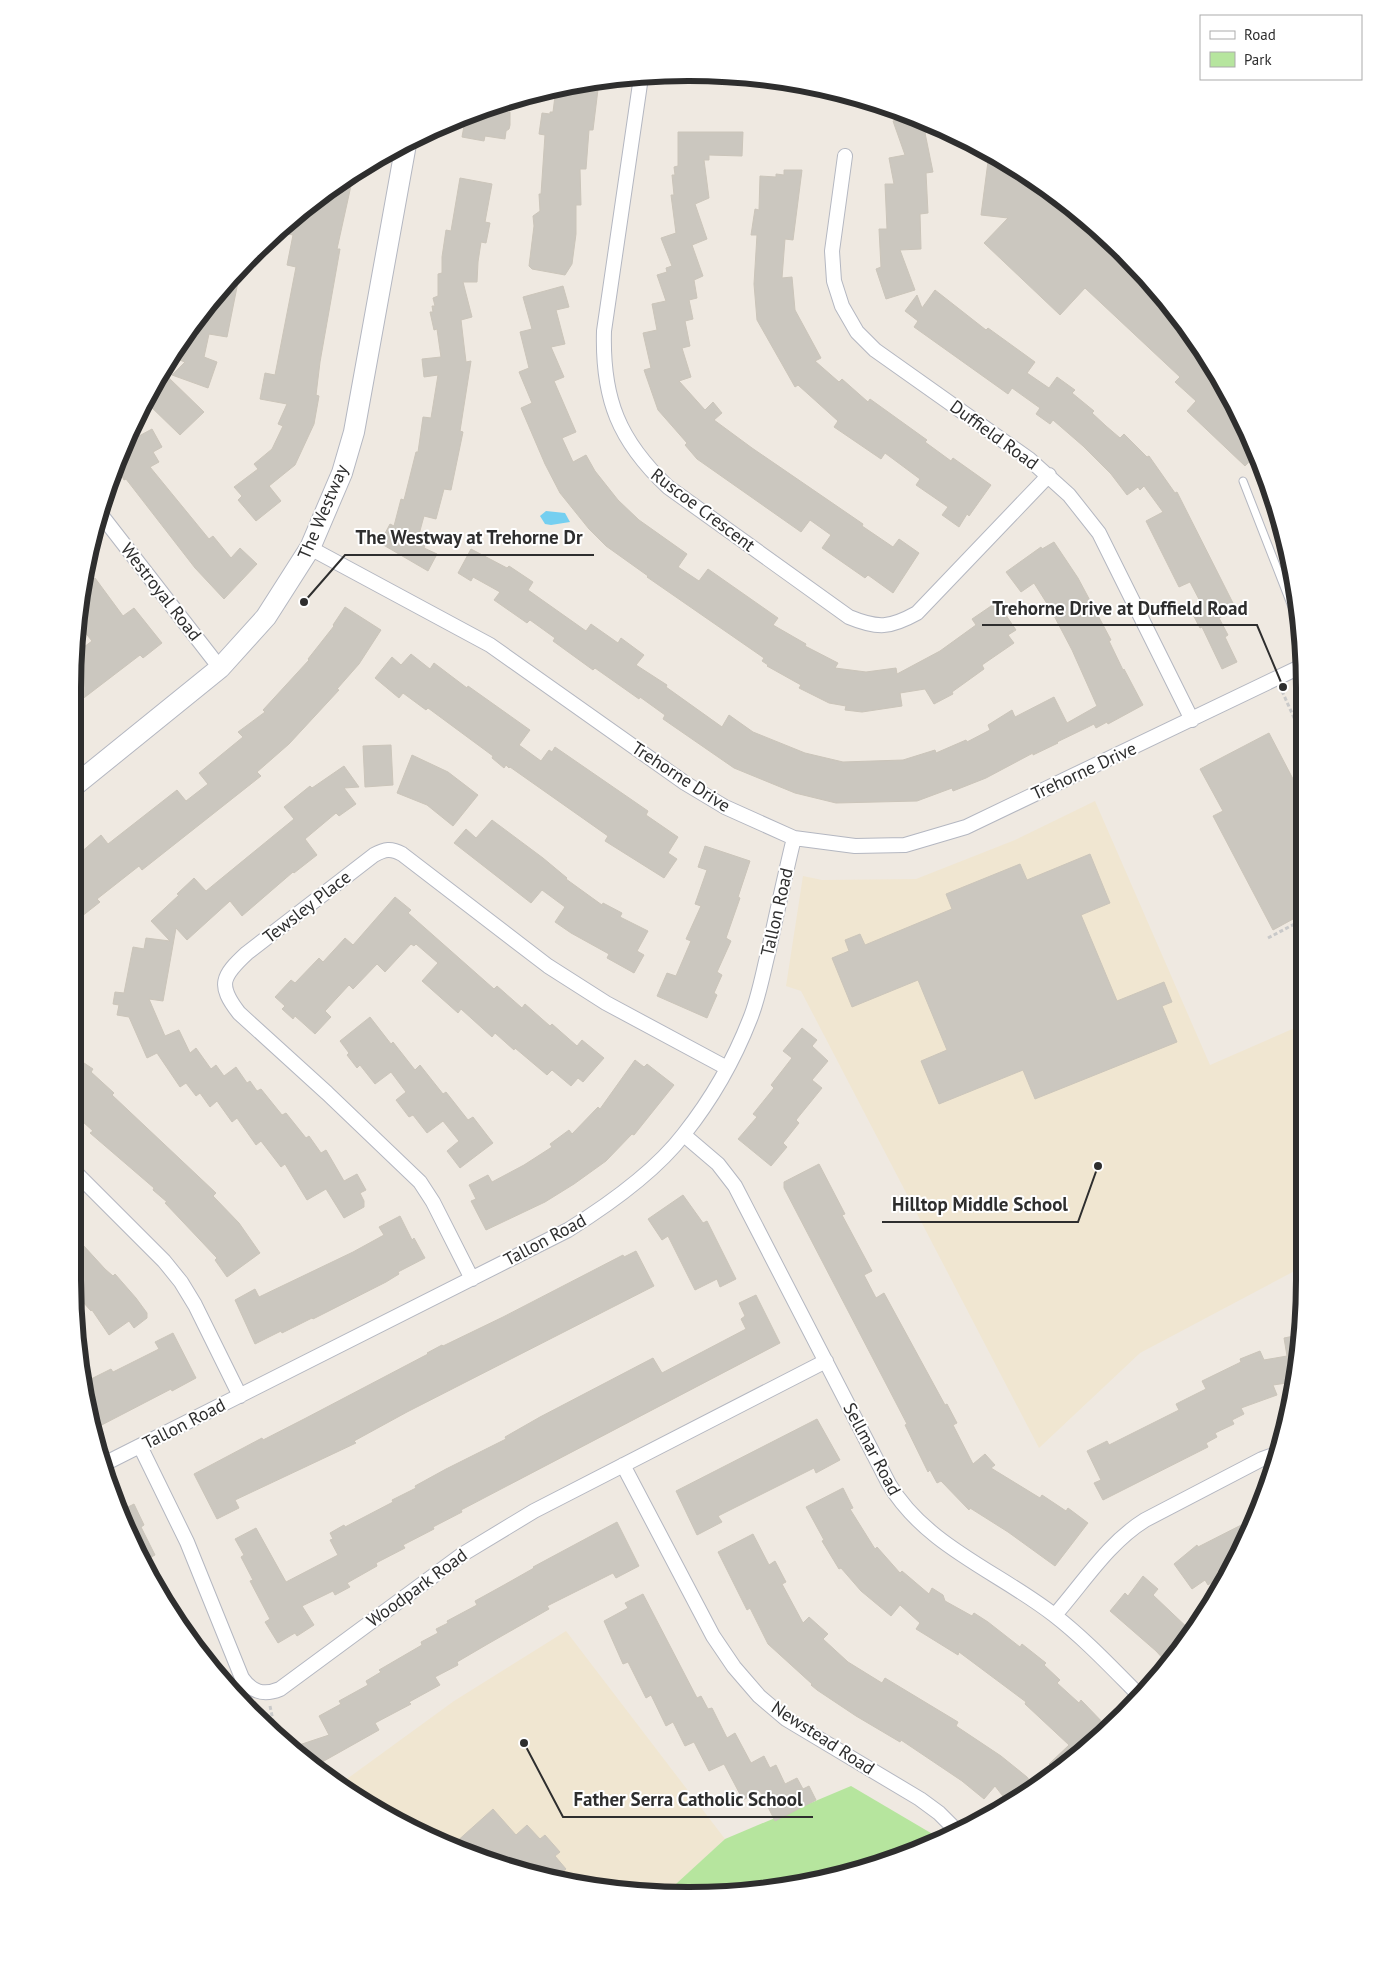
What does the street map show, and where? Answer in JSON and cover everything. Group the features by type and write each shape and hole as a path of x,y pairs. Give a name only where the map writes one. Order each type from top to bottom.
{"main road":[{"name":"The Westway","path":"81,780 220,668 266,617 310,548 342,473 354,432 404,152"}],"street":[{"name":"Ruscoe Crescent","path":"640,84 604,331 603,355 606,383 613,408 628,441 650,470 668,487 849,617 865,624 882,626 900,623 917,613 1049,475"},
{"name":"Duffield Road","path":"845,156 832,250 834,281 842,306 857,332 875,350 1049,475 1070,495 1099,533 1192,720"},
{"name":"Westroyal Road","path":"105,520 220,668"},
{"name":"Trehorne Drive","path":"310,548 479,638 692,788 725,807 794,838 855,846 905,845 966,827 1295,669"},
{"name":"Tallon Road","path":"109,1461 568,1230 598,1211 645,1173 684,1135 727,1068 751,1018 764,971 794,838"},
{"name":"Tewsley Place","path":"472,1279 433,1202 420,1182 327,1092 239,1013 229,1000 224,985 225,977 231,967 247,953 374,855 383,850 394,850 402,854 548,966 606,1003 727,1068"},
{"name":"Sellmar Road","path":"684,1135 718,1164 735,1186 889,1484 906,1509 936,1536 1054,1615 1100,1655 1135,1691"},
{"path":"81,1179 164,1261 181,1282 195,1305 240,1396"},
{"name":"Woodpark Road","path":"266,1693 280,1689 463,1554 534,1511 826,1361"},
{"path":"140,1446 187,1542 242,1678 248,1687 266,1693"},
{"path":"1054,1615 1114,1542 1128,1530 1269,1456"},
{"name":"Newstead Road","path":"623,1465 713,1636 734,1668 759,1696 786,1719 920,1799 939,1813 952,1826"}],"lane":[{"path":"1243,481 1289,600"}],"path":[{"path":"1276,679 1296,723"},
{"path":"1268,938 1296,923"},
{"path":"266,1693 273,1722"}],"shaded area":[{"path":"1095,801 1210,1065 1296,1027 1296,1270 1140,1353 1039,1448 801,991 786,986 803,876 822,880 916,879 1015,840"},
{"path":"566,1631 725,1839 673,1886 609,1882 531,1866 493,1855 456,1841 385,1805 345,1780 454,1701"}],"green space":[{"path":"851,1786 934,1835 884,1855 807,1875 768,1882 673,1886 725,1839"}],"water":[{"path":"546,511 565,513 570,522 545,524 540,516"}],"building":[{"path":"598,88 593,130 589,130 586,169 580,169 581,205 576,205 576,234 572,264 565,275 532,269 529,266 534,226 533,216 540,211 539,194 541,194 545,135 539,134 542,113 550,114 550,112 553,112 555,96"},
{"path":"508,109 507,112 510,112 510,125 506,131 505,139 485,136 484,141 462,137 464,124"},
{"path":"899,119 930,131 925,133 933,172 926,173 928,213 920,214 921,249 900,250 915,290 886,299 876,269 881,267 879,229 887,229 885,184 894,184 889,158 905,155 893,121"},
{"path":"678,132 743,132 742,156 709,155 709,160 704,160 709,198 695,204 707,239 692,245 703,276 694,280 697,298 689,300 693,319 685,321 690,346 682,348 691,377 679,381 705,410 713,402 722,413 714,420 752,448 863,524 862,526 893,547 899,539 919,553 893,593 868,575 865,578 822,548 831,535 810,520 801,532 697,459 685,445 687,443 658,410 644,370 651,368 643,333 657,330 652,304 666,301 657,275 667,272 666,268 672,266 661,238 676,233 671,195 674,195 672,175 675,175 674,167 678,166"},
{"path":"988,161 1026,184 1089,232 1145,288 1193,351 1233,420 1251,460 1245,466 1187,411 1196,401 1175,382 1180,377 1085,288 1060,315 984,243 1008,218 981,215"},
{"path":"784,170 802,170 793,240 785,239 782,278 792,277 795,310 821,358 815,361 839,382 842,379 868,402 870,399 927,440 925,442 951,461 953,458 991,485 969,516 967,514 959,527 942,515 948,507 916,485 920,479 885,453 881,459 834,427 838,421 798,385 795,387 757,320 754,284 757,235 751,235 755,209 759,210 760,176 776,177 776,174 784,175"},
{"path":"460,178 492,184 485,222 490,223 486,243 481,242 477,282 463,282 472,317 461,320 466,362 471,361 460,431 463,432 451,490 444,489 436,519 424,516 418,538 426,543 424,548 437,554 428,571 380,543 390,524 394,526 401,499 404,500 416,452 418,452 423,417 431,418 438,375 424,377 422,359 441,357 437,329 434,330 430,312 433,312 432,306 435,306 433,298 438,296 438,274 442,273 446,230 451,231"},
{"path":"351,184 337,249 340,249 320,362 316,395 319,396 314,424 295,465 269,486 281,501 256,521 238,500 242,496 234,487 258,469 254,464 272,449 283,426 278,424 287,404 260,399 265,373 275,375 296,267 287,265 293,235 286,234"},
{"path":"238,281 227,337 209,334 204,357 217,362 208,388 172,375 185,362 179,360 184,351"},
{"path":"563,286 569,307 556,310 565,344 551,347 564,377 554,381 576,432 562,438 573,462 586,455 595,471 618,500 639,520 687,554 678,567 699,581 708,569 778,618 773,625 806,644 805,646 838,663 835,668 866,672 896,668 897,674 940,651 976,625 972,619 997,602 1016,630 1008,635 1014,643 982,665 984,669 952,692 953,694 934,704 925,689 900,693 902,706 862,712 845,710 846,706 829,703 799,688 801,685 767,666 762,661 764,658 647,577 606,546 589,529 560,493 545,464 521,408 532,403 519,372 529,368 520,332 532,329 523,297"},
{"path":"935,290 986,330 988,328 1035,362 1027,373 1049,388 1057,377 1075,390 1072,393 1094,411 1092,413 1106,426 1120,438 1124,434 1147,457 1149,456 1175,493 1177,492 1236,609 1219,618 1228,635 1225,637 1237,662 1222,669 1202,627 1200,628 1191,611 1202,605 1190,582 1179,587 1146,521 1163,512 1144,486 1140,490 1138,487 1127,495 1111,474 1083,446 1053,420 1050,424 1036,414 1040,408 1012,388 1008,394 914,327 918,321 905,311 917,295 922,308"},
{"path":"169,378 204,412 180,435 151,407"},
{"path":"152,429 162,447 153,452 159,462 150,467 209,539 213,536 231,558 240,548 257,564 224,599 195,568 126,479 124,480 120,473 138,433 139,436"},
{"path":"1054,542 1078,578 1111,640 1109,641 1123,670 1143,705 1108,724 1107,722 1096,728 1094,724 986,778 953,791 952,788 917,801 836,803 795,793 734,768 663,719 665,715 640,697 639,699 595,668 593,670 553,641 555,638 530,620 527,623 494,600 500,592 473,577 471,581 458,573 471,549 507,568 509,566 533,582 528,590 586,631 591,624 618,643 621,638 644,655 636,665 667,685 666,687 722,727 729,715 753,732 805,753 843,762 903,760 935,750 936,753 966,740 967,742 990,730 988,725 1012,710 1015,717 1054,697 1067,723 1097,706 1072,650 1034,583 1021,592 1006,572 1041,547 1042,549"},
{"path":"95,578 123,616 134,608 162,643 143,658 140,655 81,700 83,648 92,641 84,632 91,581"},
{"path":"345,607 381,630 359,664 337,689 339,690 289,744 257,772 261,776 142,870 139,866 97,899 100,902 81,917 81,852 101,835 108,844 177,790 186,801 208,784 199,773 243,737 238,732 265,712 263,710 309,660"},
{"path":"411,654 430,669 434,663 467,688 468,686 530,730 519,745 541,761 549,750 552,752 555,747 648,811 646,815 678,837 668,853 677,859 664,878 605,841 608,836 510,767 506,765 504,768 492,758 493,756 428,708 426,710 403,693 399,698 375,678 392,657 401,665"},
{"path":"1269,733 1296,785 1296,917 1273,930 1213,816 1223,811 1200,769"},
{"path":"391,745 393,785 365,787 363,746"},
{"path":"412,755 448,772 478,795 453,826 427,805 397,793"},
{"path":"344,766 359,787 344,788 356,804 339,816 336,813 305,839 317,855 293,872 242,916 230,901 187,940 176,928 163,1001 149,999 165,1036 179,1030 190,1053 196,1048 211,1069 216,1065 224,1076 236,1067 247,1083 250,1081 257,1091 261,1089 282,1115 286,1113 306,1138 309,1136 321,1153 326,1150 344,1181 357,1174 366,1190 360,1193 364,1201 364,1207 344,1218 326,1189 307,1200 285,1164 281,1167 261,1141 256,1145 237,1118 232,1122 217,1101 210,1107 200,1093 196,1096 186,1083 180,1087 157,1053 147,1058 129,1017 117,1015 119,1005 113,1004 115,992 124,993 133,947 144,949 146,938 170,941 151,921 179,895 177,894 194,878 206,891 294,819 284,807 310,786 312,788"},
{"path":"492,820 602,905 603,903 622,913 620,917 648,931 637,951 644,955 634,973 607,958 609,954 555,922 565,907 542,890 531,903 454,843 466,829 476,838"},
{"path":"705,846 750,861 726,938 731,941 717,972 722,975 714,993 717,995 707,1018 657,996 667,973 676,976 691,941 686,939 701,906 695,904 707,870 698,867"},
{"path":"1090,854 1110,903 1081,915 1117,1001 1164,982 1172,1002 1162,1006 1177,1042 1035,1099 1023,1070 939,1104 921,1061 947,1050 918,980 852,1007 832,958 849,951 845,940 860,934 865,945 952,909 946,894 1020,864 1027,880"},
{"path":"395,897 411,910 408,913 494,989 497,986 522,1008 525,1004 577,1046 582,1040 604,1058 583,1082 578,1078 571,1086 552,1070 547,1075 495,1033 492,1037 461,1009 458,1013 422,981 438,963 416,944 414,946 411,944 385,972 377,964 353,989 349,985 325,1011 331,1017 315,1034 295,1016 293,1019 282,1009 285,1006 275,997 291,980 295,983 319,958 323,962 345,938 353,945"},
{"path":"370,1017 415,1070 420,1065 443,1094 446,1092 468,1120 473,1117 493,1143 460,1168 447,1151 459,1141 443,1121 427,1133 413,1115 409,1117 396,1100 406,1092 391,1072 375,1084 360,1065 357,1068 347,1055 349,1053 340,1041"},
{"path":"802,1028 817,1040 812,1046 828,1061 812,1080 822,1088 796,1120 799,1123 783,1143 787,1147 771,1166 738,1139 757,1117 753,1114 774,1088 771,1085 792,1058 783,1051"},
{"path":"635,1060 644,1067 647,1064 674,1085 634,1135 632,1134 606,1161 574,1184 545,1202 486,1230 471,1201 476,1199 469,1185 488,1175 492,1182 552,1147 550,1144 569,1130 572,1134 598,1107 600,1109"},
{"path":"81,1061 93,1069 91,1072 114,1093 112,1095 216,1193 213,1196 239,1223 260,1253 227,1277 215,1260 217,1258 165,1203 167,1202 153,1190 154,1188 90,1133 93,1131 81,1120"},
{"path":"819,1164 845,1214 842,1215 872,1271 864,1275 876,1298 884,1293 945,1405 947,1404 957,1423 953,1425 973,1464 985,1454 995,1465 991,1468 1040,1498 1042,1495 1066,1511 1068,1508 1088,1523 1055,1566 1008,1532 970,1508 969,1510 941,1481 937,1483 930,1470 928,1472 905,1425 907,1424 784,1188 784,1182"},
{"path":"683,1195 703,1223 707,1221 736,1279 720,1287 717,1279 695,1290 668,1236 662,1240 648,1219"},
{"path":"400,1216 412,1240 414,1238 425,1258 398,1272 399,1274 386,1282 313,1319 282,1333 281,1331 255,1344 235,1300 255,1289 259,1297 353,1252 384,1235 379,1227"},
{"path":"81,1243 105,1269 113,1276 115,1274 147,1313 147,1318 134,1328 129,1321 109,1335 82,1301"},
{"path":"636,1251 654,1286 407,1412 354,1441 356,1443 235,1500 239,1508 217,1519 194,1474 262,1438 263,1440 306,1418 442,1345 503,1317 623,1255 624,1257"},
{"path":"756,1295 780,1343 461,1510 462,1512 403,1545 405,1548 376,1563 377,1566 347,1583 350,1587 335,1595 333,1591 302,1606 314,1625 297,1636 295,1633 278,1643 265,1622 270,1619 250,1581 253,1580 241,1557 244,1555 235,1539 256,1528 286,1582 338,1555 330,1540 333,1539 330,1533 393,1502 392,1500 416,1488 415,1486 506,1439 505,1437 540,1417 653,1358 662,1373 746,1329 741,1319 745,1316 739,1303"},
{"path":"173,1333 196,1378 99,1426 90,1380 111,1369 113,1372 159,1349 155,1342"},
{"path":"1293,1336 1291,1359 1287,1383 1273,1385 1277,1395 1241,1408 1244,1414 1232,1420 1234,1424 1215,1433 1217,1437 1206,1443 1208,1447 1103,1500 1094,1483 1101,1480 1087,1451 1107,1441 1109,1445 1179,1410 1176,1404 1206,1389 1202,1381 1241,1362 1240,1359 1260,1351 1264,1360 1287,1356 1284,1338"},
{"path":"817,1419 840,1460 816,1473 814,1468 718,1516 722,1522 697,1535 676,1491"},
{"path":"843,1488 853,1508 850,1509 875,1549 877,1547 900,1573 902,1571 929,1594 932,1588 943,1595 945,1601 972,1616 974,1613 1020,1647 1022,1644 1046,1663 1044,1665 1060,1680 1057,1683 1079,1703 1081,1700 1103,1723 1051,1766 1049,1764 1069,1745 1025,1704 1026,1702 959,1652 958,1655 916,1629 920,1623 900,1605 891,1616 861,1591 841,1568 839,1569 822,1541 824,1540 806,1507"},
{"path":"134,1504 144,1525 141,1527 155,1555 149,1558 126,1508"},
{"path":"617,1522 639,1566 616,1578 613,1573 547,1606 549,1609 457,1662 458,1665 435,1677 440,1685 409,1702 411,1704 375,1723 379,1730 321,1763 299,1745 329,1735 319,1716 341,1704 339,1701 368,1685 366,1681 381,1672 379,1670 422,1645 421,1642 438,1633 436,1629 448,1623 447,1621 477,1605 475,1601 533,1567"},
{"path":"1245,1523 1222,1569 1216,1572 1218,1575 1216,1579 1208,1585 1205,1580 1192,1589 1174,1564 1197,1545 1198,1547"},
{"path":"753,1534 769,1565 775,1561 786,1582 782,1584 803,1623 809,1617 828,1634 823,1639 848,1662 882,1683 885,1678 958,1722 956,1726 1001,1756 1030,1781 1004,1798 995,1786 984,1799 962,1781 901,1740 900,1742 856,1716 817,1690 768,1644 750,1608 747,1610 718,1552"},
{"path":"1143,1576 1158,1589 1153,1595 1186,1626 1163,1658 1110,1611 1125,1593 1128,1596"},
{"path":"643,1594 697,1698 701,1696 708,1709 712,1708 727,1738 735,1733 751,1763 764,1756 770,1768 776,1765 785,1784 797,1778 803,1789 809,1786 816,1800 775,1821 760,1791 743,1800 724,1764 709,1771 694,1742 685,1746 673,1722 666,1726 651,1695 646,1698 628,1662 623,1664 604,1621 628,1608 625,1603"},
{"path":"493,1809 516,1835 527,1825 540,1839 545,1835 560,1852 555,1856 566,1869 561,1873 531,1866 493,1855 457,1841"}],"place":[{"name":"The Westway at Trehorne Dr","path":"304,602"},
{"name":"Trehorne Drive at Duffield Road","path":"1283,687"},
{"name":"Hilltop Middle School","path":"1098,1166"},
{"name":"Father Serra Catholic School","path":"524,1743"}]}
